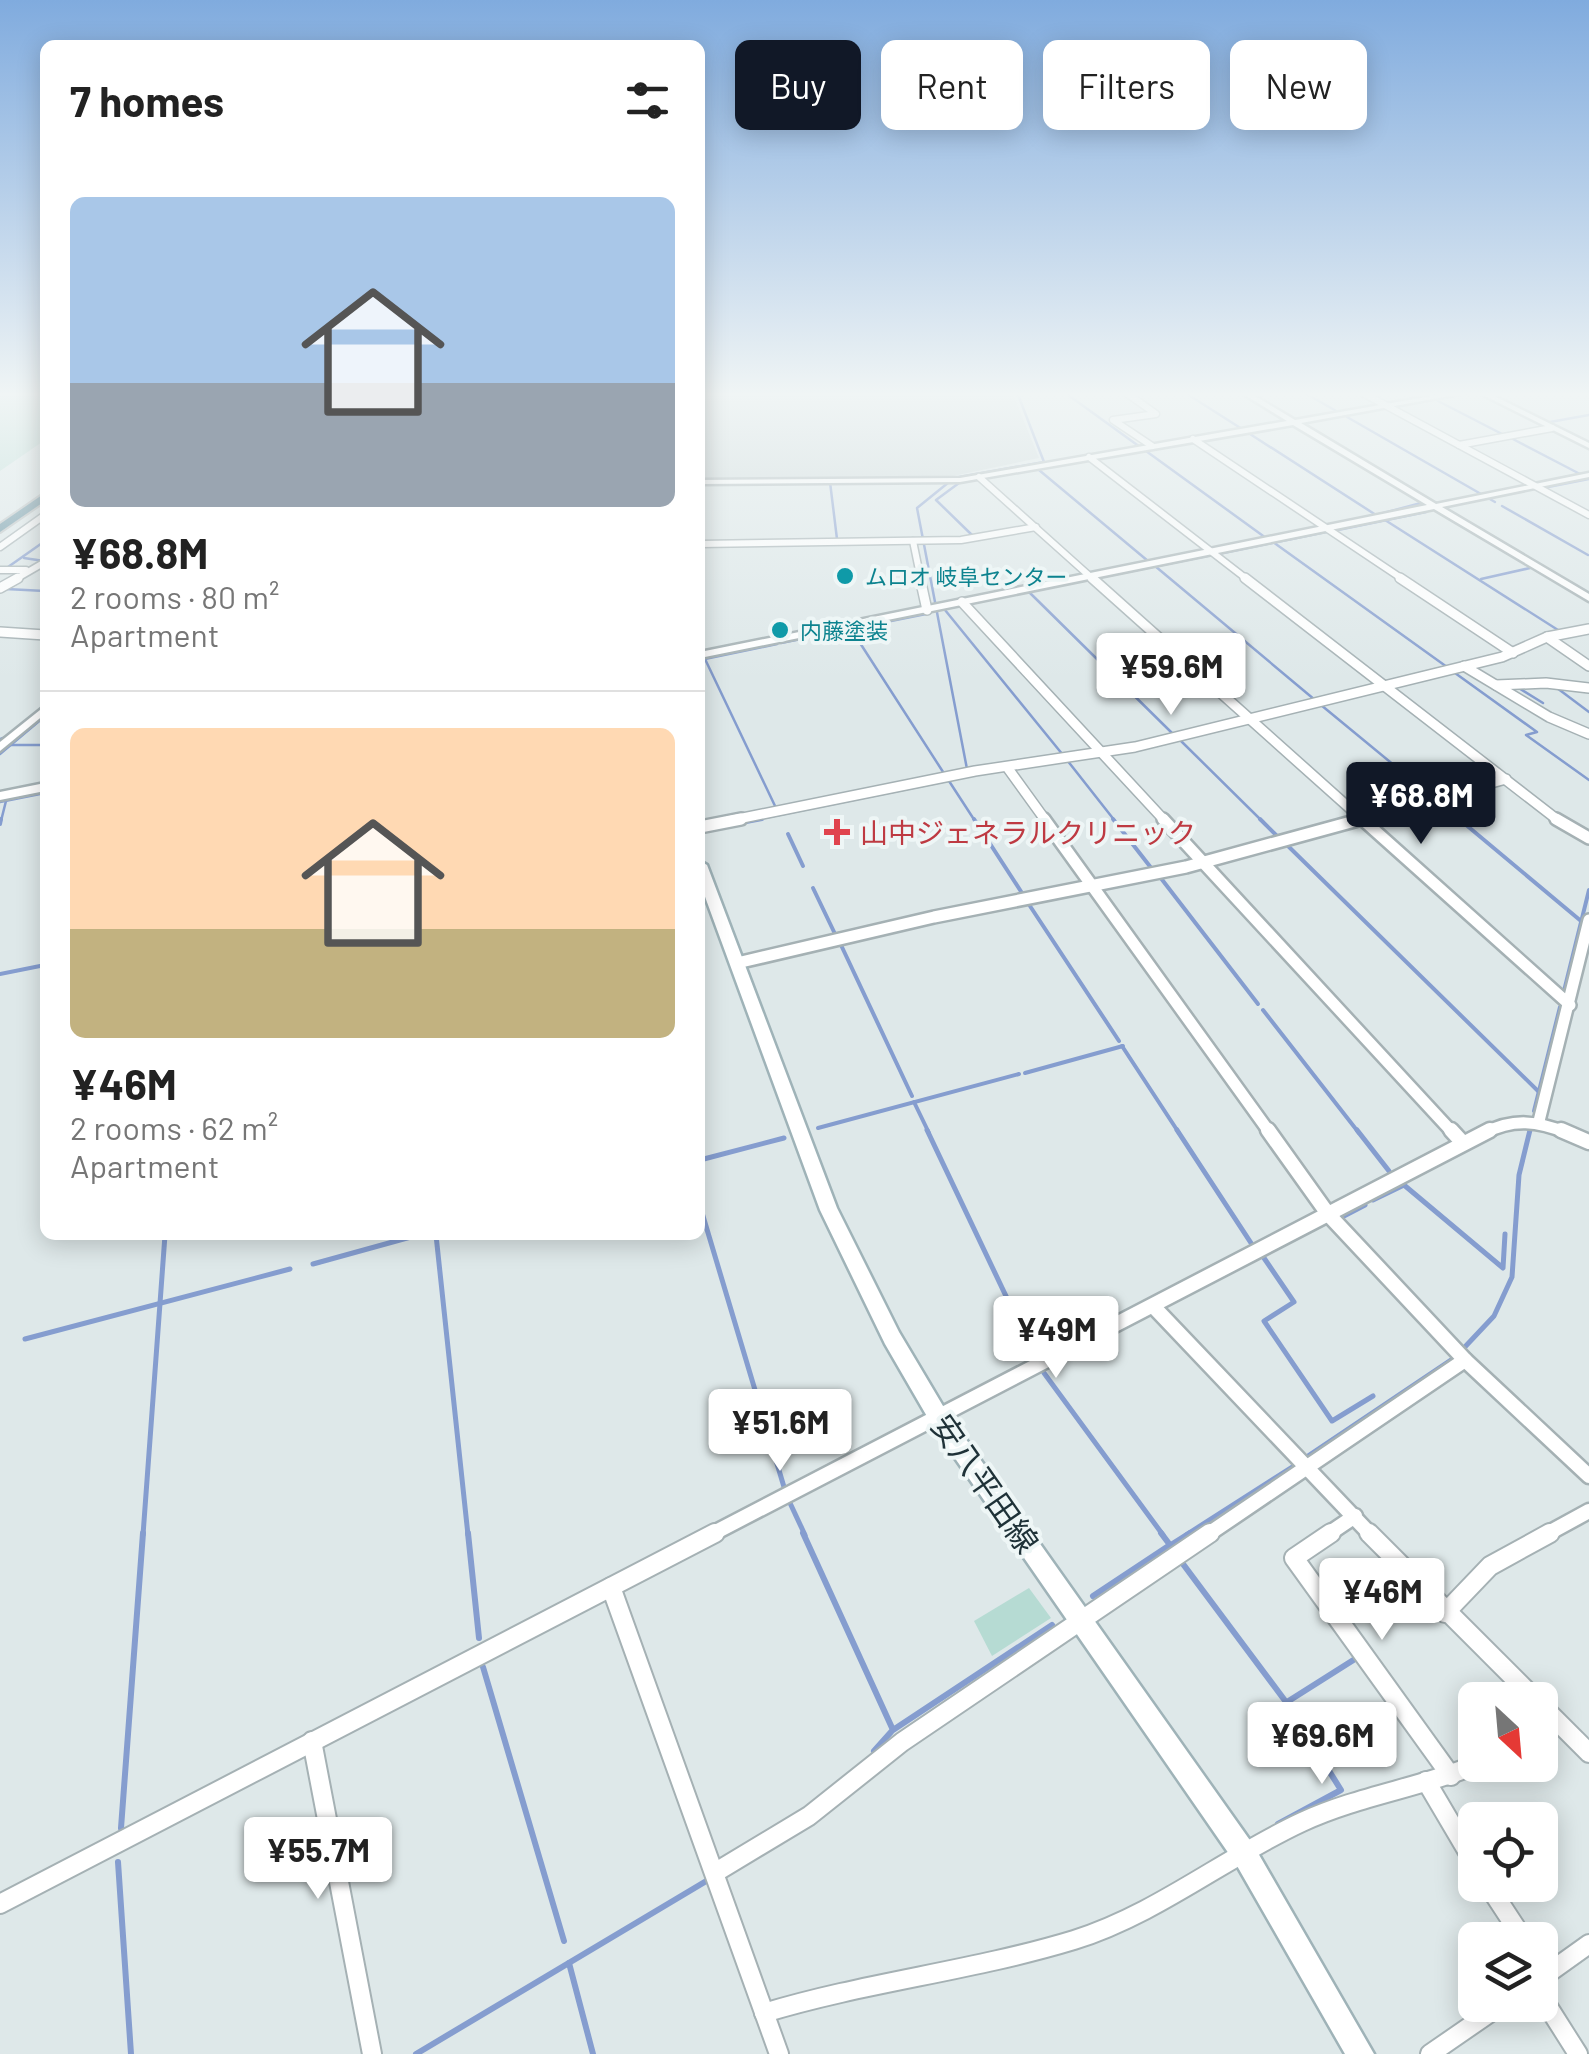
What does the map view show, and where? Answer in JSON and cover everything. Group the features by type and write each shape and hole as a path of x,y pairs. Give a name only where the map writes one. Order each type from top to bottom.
{"main road":[{"path":"0,529 40,500"},
{"name":"安八平田線","path":"705,878 842,1238 892,1338 939,1418 1245,1855 1360,2054"}],"street":[{"path":"991,488 1570,1005"},
{"path":"1128,488 1564,824 1589,838"},
{"path":"1265,488 1514,653"},
{"path":"1401,488 1589,598"},
{"path":"705,654 1527,488"},
{"path":"1539,488 1589,515"},
{"path":"0,547 40,523"},
{"path":"705,544 974,539 1036,527"},
{"path":"919,541 933,609"},
{"path":"0,588 40,565"},
{"path":"0,570 40,571"},
{"path":"962,602 1463,1143"},
{"path":"705,826 1007,766 1100,752 1464,666 1514,653 1547,637 1589,628"},
{"path":"0,632 40,635"},
{"path":"1547,637 1589,666"},
{"path":"1464,666 1549,717 1589,734"},
{"path":"1496,685 1546,683 1589,688"},
{"path":"2,744 40,713"},
{"path":"1007,766 1328,1214 1465,1360 1589,1476"},
{"path":"737,963 1202,862 1506,778"},
{"path":"0,796 40,788"},
{"path":"1539,1122 1589,920"},
{"path":"0,1904 1502,1124 1525,1119 1589,1142"},
{"path":"1153,1306 1445,1612 1517,1682"},
{"path":"716,1872 809,1816 902,1742 1465,1360"},
{"path":"1445,1612 1490,1566 1589,1512"},
{"path":"1355,1516 1294,1558 1451,1776"},
{"path":"611,1586 779,2054"},
{"path":"1558,1722 1589,1753"},
{"path":"312,1741 372,2054"},
{"path":"764,2013 860,1986 1074,1940 1116,1925 1330,1810 1458,1773"},
{"path":"1426,1781 1458,1835"},
{"path":"1558,1966 1589,1944"},
{"path":"1558,2012 1578,2054"},
{"path":"1430,2054 1477,2022"}],"green space":[{"path":"1029,1588 1051,1618 992,1656 974,1621"}],"waterway":[{"path":"831,488 837,539"},
{"path":"942,488 917,508 967,769"},
{"path":"952,488 936,500 973,536"},
{"path":"1060,488 1148,561 1156,560"},
{"path":"1197,488 1266,538"},
{"path":"1334,488 1376,515 1421,503"},
{"path":"1470,488 1481,494"},
{"path":"1488,498 1495,502"},
{"path":"1502,506 1588,555"},
{"path":"1385,520 1426,512"},
{"path":"1333,531 1385,520"},
{"path":"1385,520 1558,630"},
{"path":"1274,543 1326,532"},
{"path":"1218,554 1274,543"},
{"path":"1274,543 1447,667"},
{"path":"8,567 40,545"},
{"path":"1155,566 1212,555"},
{"path":"24,558 40,560"},
{"path":"1097,578 1155,566"},
{"path":"1155,566 1315,700"},
{"path":"1481,579 1530,568"},
{"path":"969,604 1089,579"},
{"path":"6,589 40,591"},
{"path":"1029,592 1173,734"},
{"path":"945,610 1063,755"},
{"path":"851,629 926,614"},
{"path":"781,643 851,629"},
{"path":"851,629 945,775"},
{"path":"705,659 777,644"},
{"path":"705,659 776,808"},
{"path":"1455,673 1537,732 1526,735 1589,780"},
{"path":"1517,687 1543,703"},
{"path":"1557,688 1589,712"},
{"path":"1321,705 1429,794"},
{"path":"11,745 40,720"},
{"path":"0,739 6,737"},
{"path":"1179,739 1262,821"},
{"path":"0,754 11,745"},
{"path":"11,745 40,745"},
{"path":"1067,760 1115,821"},
{"path":"750,821 947,781"},
{"path":"949,781 975,821"},
{"path":"0,802 40,794"},
{"path":"1,821 6,801"},
{"path":"1439,802 1462,821"},
{"path":"0,824 1,819"},
{"path":"741,823 762,819"},
{"path":"974,819 1022,893"},
{"path":"1113,819 1152,869"},
{"path":"1459,819 1581,921"},
{"path":"1262,821 1277,836"},
{"path":"788,834 803,866"},
{"path":"1288,846 1539,1092"},
{"path":"1160,877 1258,1004"},
{"path":"813,888 836,936"},
{"path":"1563,995 1589,890"},
{"path":"1028,903 1119,1041"},
{"path":"841,945 912,1096"},
{"path":"0,974 40,966"},
{"path":"1539,1092 1560,1007"},
{"path":"1263,1010 1359,1133"},
{"path":"1025,1073 1122,1046"},
{"path":"1122,1046 1179,1133"},
{"path":"914,1102 1019,1074"},
{"path":"1534,1111 1539,1092"},
{"path":"818,1128 914,1102"},
{"path":"914,1102 929,1133"},
{"path":"927,1130 1034,1355"},
{"path":"1177,1130 1251,1243"},
{"path":"1357,1130 1389,1171"},
{"path":"1462,1350 1494,1316 1512,1277 1519,1175 1530,1130"},
{"path":"705,1159 784,1138"},
{"path":"1373,1200 1404,1185 1503,1268 1505,1234"},
{"path":"1342,1222 1342,1217 1365,1205"},
{"path":"705,1223 784,1487"},
{"path":"160,1303 165,1240"},
{"path":"313,1264 400,1240"},
{"path":"437,1240 468,1535"},
{"path":"1264,1258 1294,1302 1264,1321 1332,1421 1373,1396"},
{"path":"160,1303 290,1269"},
{"path":"25,1339 160,1303"},
{"path":"143,1535 160,1303"},
{"path":"1308,1456 1454,1358"},
{"path":"1044,1373 1163,1535"},
{"path":"1186,1535 1297,1464"},
{"path":"790,1503 805,1535"},
{"path":"121,1828 143,1533"},
{"path":"468,1533 479,1638"},
{"path":"803,1533 893,1730 1052,1625"},
{"path":"1093,1596 1170,1545 1161,1533"},
{"path":"1171,1545 1190,1533"},
{"path":"1183,1564 1286,1702 1341,1790 1278,1824"},
{"path":"1287,1702 1355,1659"},
{"path":"483,1667 564,1941"},
{"path":"874,1751 891,1732"},
{"path":"118,1862 131,2054"},
{"path":"416,2054 708,1880"},
{"path":"569,1963 593,2054"}],"place":[{"name":"ムロオ 岐阜センター","path":"845,576"},
{"name":"内藤塗装","path":"780,630"},
{"name":"山中ジェネラルクリニック","path":"837,832"}]}
